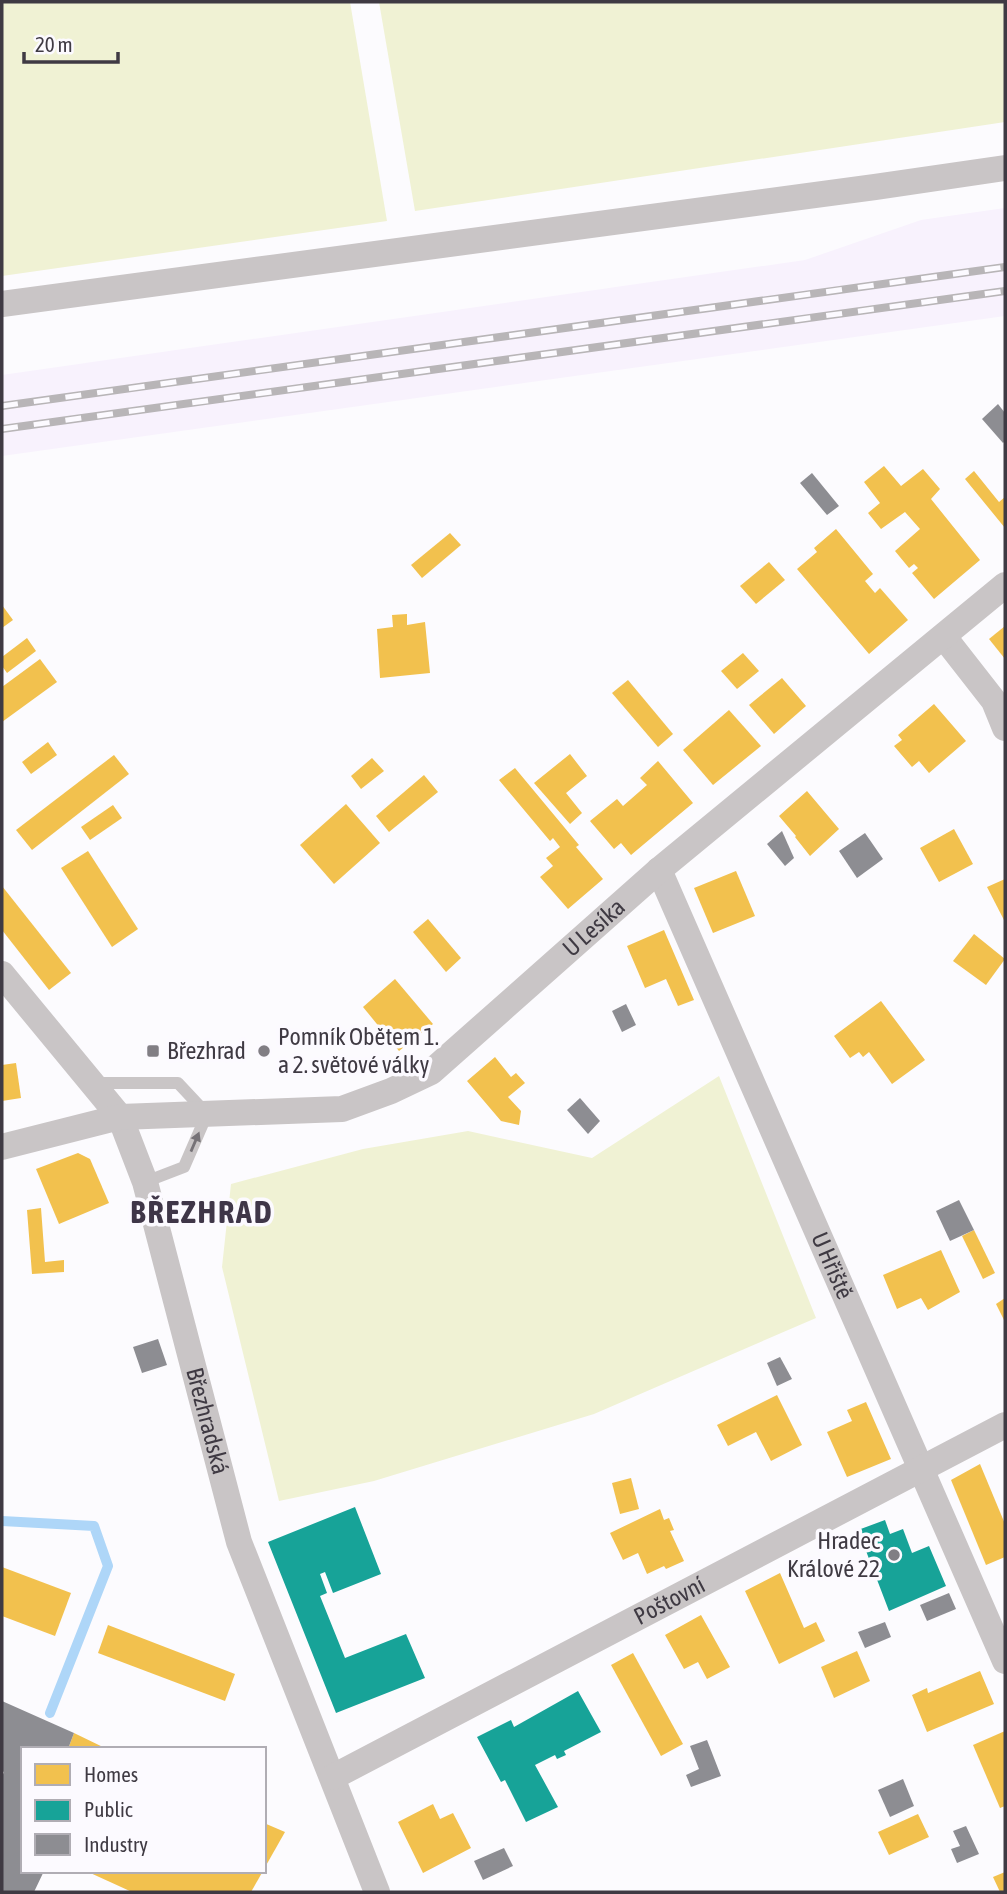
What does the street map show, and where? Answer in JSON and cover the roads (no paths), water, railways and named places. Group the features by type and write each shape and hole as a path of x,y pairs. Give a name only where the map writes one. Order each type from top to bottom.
{"street":[{"path":"2,304 875,187 1005,167"},
{"name":"U Lesíka","path":"2,1147 120,1117 342,1109 391,1091 431,1072 659,870 1005,585"},
{"path":"944,637 994,701 1005,728"},
{"name":"U Hřiště","path":"659,870 1005,1661"},
{"name":"Březhradská","path":"2,974 120,1117 145,1182 239,1542 377,1892"},
{"name":"Poštovní","path":"333,1777 1005,1425"}],"lane":[{"path":"92,1083 178,1083 207,1114 184,1167 145,1182"}],"waterway":[{"path":"2,1521 94,1526 108,1566 50,1713"}],"railway":[{"path":"2,406 1005,267"},
{"path":"2,429 1005,291"}],"place":[{"name":"Březhrad","path":"153,1051"},
{"name":"Pomník Obětem 1. a 2. světové války","path":"264,1051"},
{"name":"Hradec Králové 22","path":"894,1555"}],"district":[{"name":"BŘEZHRAD","path":"202,1212"}]}
